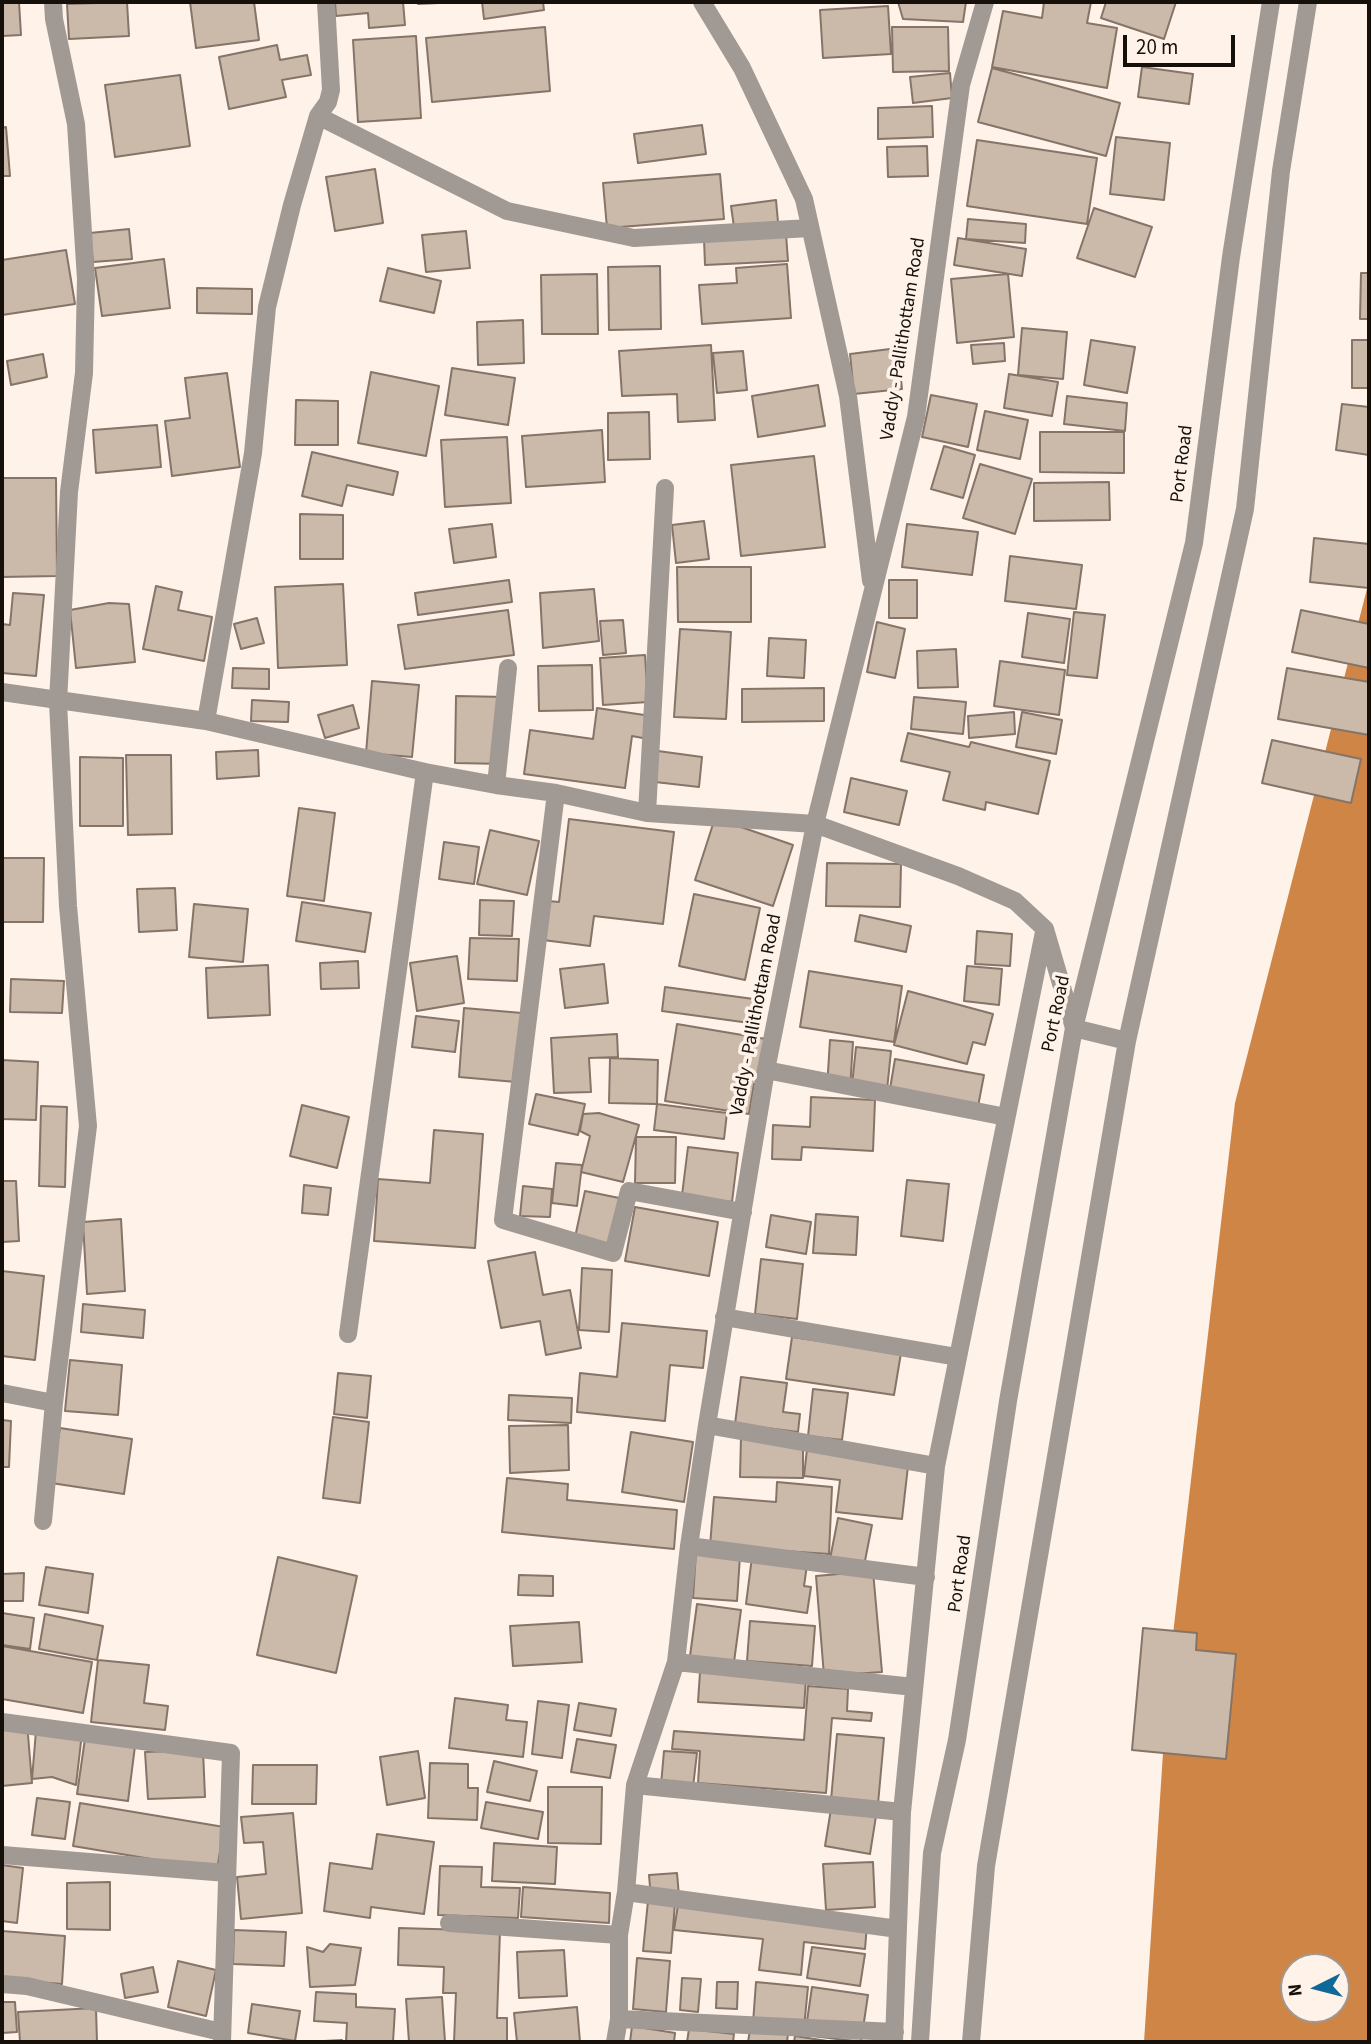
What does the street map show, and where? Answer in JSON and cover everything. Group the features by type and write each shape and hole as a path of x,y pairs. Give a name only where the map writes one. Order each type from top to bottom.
{"street":[{"path":"43,1521 54,1403 88,1126 68,906 58,702 69,492 84,373 86,279 76,124 54,19 53,2"},
{"path":"206,722 253,453 267,307 292,205 318,116 328,102 331,90 326,2"},
{"path":"702,2 742,68 804,200 848,396 872,591"},
{"name":"Vaddy - Pallithottam Road","path":"615,2042 619,2019 619,1935 626,1892 635,1785 676,1662 689,1546 707,1425 766,1070 815,824 916,417 961,85 985,2"},
{"name":"Port Road","path":"920,2042 932,1853 957,1740 1008,1401 1074,1028 1194,543 1231,257 1271,2"},
{"path":"971,2042 986,1866 1127,1041 1245,509 1281,171 1308,2"},
{"path":"318,116 507,211 634,238 810,228"},
{"path":"647,813 665,488"},
{"path":"496,785 508,668"},
{"path":"2,692 206,722 425,772 556,793 647,813 815,824 958,876 1015,901 1045,929 1074,1028 1127,1041"},
{"path":"348,1334 425,772"},
{"path":"556,793 503,1220 613,1253 629,1191 743,1212"},
{"path":"619,2019 894,2037 902,1812 936,1466 1045,929"},
{"path":"766,1070 1006,1117"},
{"path":"724,1317 957,1357"},
{"path":"2,1393 54,1403"},
{"path":"707,1425 936,1466"},
{"path":"689,1546 926,1577"},
{"path":"676,1662 914,1687"},
{"path":"2,1722 231,1753 221,2037 27,1986 2,1984"},
{"path":"635,1785 902,1812"},
{"path":"2,1854 227,1873"},
{"path":"626,1892 898,1929"},
{"path":"449,1923 619,1935"}],"shaded area":[{"path":"1369,581 1369,2042 1144,2042 1168,1677 1235,1103"}],"building":[{"path":"2,2 19,2 21,35 2,36"},
{"path":"127,2 129,36 69,39 67,4"},
{"path":"190,2 254,2 259,40 196,48"},
{"path":"335,2 403,2 405,25 369,28 368,13 336,16"},
{"path":"418,2 460,2 418,4"},
{"path":"482,2 543,2 544,10 484,19"},
{"path":"898,2 966,2 963,22 903,19"},
{"path":"1044,2 1091,2 1087,23 1117,28 1107,88 992,67 1003,11 1042,18"},
{"path":"1106,2 1176,2 1164,39 1101,18"},
{"path":"888,6 891,54 823,58 820,10"},
{"path":"545,27 550,91 432,102 426,38"},
{"path":"892,27 948,27 949,71 893,72"},
{"path":"416,36 421,118 358,122 353,40"},
{"path":"277,45 280,60 307,55 311,75 282,80 286,97 229,109 219,57"},
{"path":"1142,67 1193,74 1189,104 1138,97"},
{"path":"992,68 1120,103 1106,156 978,122"},
{"path":"950,73 952,98 913,103 910,77"},
{"path":"180,75 190,146 115,157 105,85"},
{"path":"932,106 933,137 878,139 878,108"},
{"path":"702,125 706,154 638,163 634,134"},
{"path":"6,127 10,176 2,176 2,128"},
{"path":"1116,137 1170,143 1164,200 1110,194"},
{"path":"977,140 1097,158 1087,224 967,206"},
{"path":"927,146 928,176 888,177 887,147"},
{"path":"375,169 383,223 335,231 326,177"},
{"path":"720,174 724,219 607,228 603,183"},
{"path":"776,200 778,222 734,227 731,206"},
{"path":"1094,208 1152,227 1135,277 1077,258"},
{"path":"968,219 1026,224 1025,243 966,239"},
{"path":"129,229 132,259 93,262 90,233"},
{"path":"466,231 470,268 426,272 422,235"},
{"path":"786,234 788,261 705,265 704,239"},
{"path":"958,238 1026,249 1022,276 954,265"},
{"path":"66,250 75,304 2,315 2,260"},
{"path":"164,259 170,308 102,316 95,268"},
{"path":"787,264 791,318 702,324 699,285 737,283 736,268"},
{"path":"660,266 661,329 609,330 608,267"},
{"path":"388,268 441,281 434,313 380,301"},
{"path":"1361,273 1369,273 1369,319 1360,319"},
{"path":"597,274 598,334 542,334 541,275"},
{"path":"1008,274 1014,337 957,343 951,279"},
{"path":"197,288 252,289 252,314 197,313"},
{"path":"523,320 524,363 478,365 477,322"},
{"path":"1022,328 1067,332 1063,379 1018,375"},
{"path":"1091,340 1135,347 1127,393 1084,385"},
{"path":"1352,340 1369,340 1369,388 1352,388"},
{"path":"1004,343 1005,361 973,364 971,345"},
{"path":"711,345 715,420 678,422 677,394 622,396 619,351"},
{"path":"898,348 902,389 854,394 850,354"},
{"path":"743,351 747,390 717,393 713,353"},
{"path":"43,354 47,377 11,385 7,361"},
{"path":"452,368 515,378 508,425 445,415"},
{"path":"371,372 439,386 426,456 358,443"},
{"path":"227,373 240,467 172,476 165,421 190,418 185,378"},
{"path":"1009,374 1058,382 1052,416 1004,408"},
{"path":"818,385 825,426 758,437 752,396"},
{"path":"931,395 977,404 968,447 922,437"},
{"path":"1067,396 1127,403 1125,431 1064,424"},
{"path":"296,400 338,401 338,445 295,445"},
{"path":"1342,404 1369,407 1369,455 1336,450"},
{"path":"985,411 1028,420 1020,459 977,450"},
{"path":"649,412 650,459 608,460 608,413"},
{"path":"157,425 161,467 96,473 93,430"},
{"path":"602,430 605,482 526,487 522,436"},
{"path":"1040,432 1124,432 1124,473 1040,472"},
{"path":"507,437 511,503 445,507 441,440"},
{"path":"944,446 975,455 963,498 931,489"},
{"path":"312,452 398,472 393,495 347,485 342,506 302,496"},
{"path":"814,456 825,547 741,556 731,465"},
{"path":"980,464 1032,479 1015,534 963,518"},
{"path":"2,478 56,478 57,576 2,577"},
{"path":"1109,482 1110,520 1034,521 1034,483"},
{"path":"300,514 343,515 343,559 300,559"},
{"path":"704,521 709,559 676,563 672,525"},
{"path":"492,524 496,557 454,563 449,529"},
{"path":"907,524 978,532 972,575 902,567"},
{"path":"1314,538 1369,544 1369,588 1310,582"},
{"path":"1010,556 1082,565 1076,609 1005,601"},
{"path":"677,567 751,567 751,622 678,622"},
{"path":"509,580 512,602 418,615 415,593"},
{"path":"889,580 917,580 917,618 889,618"},
{"path":"343,584 347,665 278,668 275,587"},
{"path":"156,586 182,592 178,610 212,617 204,661 143,649"},
{"path":"594,589 599,641 543,648 540,593"},
{"path":"13,593 44,595 36,676 2,673 2,624 10,625"},
{"path":"109,603 129,604 135,662 76,668 70,610"},
{"path":"508,610 514,655 405,669 398,625"},
{"path":"1301,610 1369,624 1369,668 1292,652"},
{"path":"1074,612 1105,615 1097,678 1067,675"},
{"path":"1028,613 1070,619 1064,663 1022,657"},
{"path":"257,618 264,643 241,649 234,624"},
{"path":"623,620 626,653 603,655 600,621"},
{"path":"877,622 905,629 895,678 867,672"},
{"path":"680,629 731,632 726,719 674,717"},
{"path":"769,638 806,640 804,678 767,676"},
{"path":"956,649 958,687 918,688 917,651"},
{"path":"645,655 648,702 603,705 600,658"},
{"path":"1000,661 1065,670 1059,715 994,706"},
{"path":"592,665 593,710 539,711 538,666"},
{"path":"233,668 269,669 269,689 232,688"},
{"path":"1287,668 1369,682 1369,735 1278,719"},
{"path":"372,681 419,685 412,757 366,753"},
{"path":"824,688 824,721 742,722 742,689"},
{"path":"456,696 507,697 505,764 455,763"},
{"path":"914,697 966,702 963,734 911,729"},
{"path":"252,700 289,702 288,722 251,721"},
{"path":"353,705 359,728 325,738 318,715"},
{"path":"597,708 651,716 648,739 632,736 625,788 524,774 530,730 593,739"},
{"path":"1014,712 1015,734 969,738 968,716"},
{"path":"1022,712 1062,720 1056,754 1016,747"},
{"path":"908,733 969,747 971,742 1050,761 1038,814 986,802 985,810 943,800 950,772 901,761"},
{"path":"1272,740 1361,759 1351,803 1262,783"},
{"path":"258,750 259,776 217,779 216,752"},
{"path":"658,751 702,757 699,787 655,782"},
{"path":"126,755 171,755 172,834 128,835"},
{"path":"80,757 123,758 123,826 80,826"},
{"path":"851,778 907,791 899,825 844,812"},
{"path":"299,808 335,813 324,901 287,896"},
{"path":"715,818 793,845 773,906 695,880"},
{"path":"569,819 674,832 663,924 594,916 590,946 543,940 548,901 559,902"},
{"path":"490,830 539,841 527,895 477,884"},
{"path":"444,842 479,847 474,884 439,879"},
{"path":"2,858 44,858 43,922 2,922"},
{"path":"827,863 901,864 900,907 826,906"},
{"path":"175,888 177,930 139,932 137,889"},
{"path":"694,894 760,908 745,980 679,966"},
{"path":"480,900 514,901 512,936 479,935"},
{"path":"302,902 371,913 365,952 296,941"},
{"path":"194,904 248,909 243,962 189,957"},
{"path":"860,915 911,926 906,952 855,941"},
{"path":"977,931 1012,934 1010,966 975,964"},
{"path":"470,938 519,939 517,981 468,979"},
{"path":"457,956 464,1003 417,1011 410,963"},
{"path":"358,961 359,988 321,989 320,963"},
{"path":"604,964 608,1003 565,1008 560,969"},
{"path":"268,965 270,1015 208,1018 206,968"},
{"path":"967,966 1002,969 999,1005 964,1001"},
{"path":"809,971 902,986 894,1042 800,1027"},
{"path":"11,979 64,981 62,1013 10,1012"},
{"path":"665,987 761,1000 757,1024 662,1011"},
{"path":"908,991 993,1014 985,1045 973,1042 967,1064 894,1045"},
{"path":"464,1008 522,1013 516,1082 459,1077"},
{"path":"416,1016 459,1021 455,1052 412,1047"},
{"path":"677,1024 766,1039 759,1084 754,1084 749,1114 665,1101"},
{"path":"617,1034 618,1057 589,1058 591,1092 554,1093 551,1038"},
{"path":"830,1040 853,1042 850,1089 827,1088"},
{"path":"856,1047 891,1051 887,1090 852,1085"},
{"path":"610,1058 658,1060 657,1104 609,1103"},
{"path":"895,1059 984,1075 976,1117 888,1101"},
{"path":"2,1060 38,1062 36,1120 2,1119"},
{"path":"536,1094 585,1104 578,1135 529,1124"},
{"path":"811,1097 875,1100 873,1151 802,1147 801,1160 772,1159 773,1125 810,1127"},
{"path":"657,1104 727,1113 724,1139 654,1130"},
{"path":"302,1105 349,1117 337,1168 290,1156"},
{"path":"41,1106 67,1107 65,1187 39,1186"},
{"path":"599,1113 639,1125 623,1182 581,1172 590,1136 580,1131 583,1114"},
{"path":"434,1130 483,1134 475,1248 374,1241 378,1179 430,1183"},
{"path":"636,1137 676,1137 675,1183 635,1183"},
{"path":"688,1147 738,1153 732,1202 682,1195"},
{"path":"556,1163 582,1165 577,1206 552,1203"},
{"path":"907,1180 949,1184 943,1241 901,1236"},
{"path":"2,1181 16,1181 19,1241 2,1242"},
{"path":"304,1185 331,1188 328,1215 302,1213"},
{"path":"523,1186 552,1189 550,1217 520,1216"},
{"path":"585,1191 629,1200 618,1251 574,1242"},
{"path":"635,1207 718,1222 709,1276 625,1261"},
{"path":"816,1214 858,1217 856,1255 813,1253"},
{"path":"771,1215 811,1222 806,1254 766,1247"},
{"path":"121,1219 125,1291 87,1294 83,1222"},
{"path":"535,1252 543,1295 570,1290 581,1348 546,1355 540,1321 501,1328 488,1261"},
{"path":"761,1259 803,1264 797,1319 755,1314"},
{"path":"582,1268 612,1270 609,1332 579,1330"},
{"path":"2,1271 44,1276 35,1360 2,1356"},
{"path":"83,1304 145,1310 143,1338 81,1332"},
{"path":"622,1323 707,1331 703,1368 670,1365 665,1421 577,1412 580,1373 617,1377"},
{"path":"792,1337 901,1353 894,1395 786,1379"},
{"path":"70,1360 122,1365 118,1415 65,1411"},
{"path":"338,1373 371,1376 367,1418 334,1414"},
{"path":"741,1377 787,1383 783,1412 800,1414 798,1432 735,1424"},
{"path":"813,1389 848,1393 842,1440 808,1436"},
{"path":"509,1395 572,1398 571,1423 508,1420"},
{"path":"333,1417 369,1422 360,1503 323,1498"},
{"path":"2,1420 11,1421 9,1467 2,1467"},
{"path":"568,1425 569,1470 510,1473 509,1426"},
{"path":"60,1428 132,1439 124,1494 51,1483"},
{"path":"631,1432 693,1442 684,1502 622,1492"},
{"path":"741,1437 803,1438 803,1478 740,1477"},
{"path":"807,1449 908,1466 902,1519 836,1512 840,1480 804,1476"},
{"path":"507,1478 568,1484 567,1500 677,1510 674,1549 502,1532"},
{"path":"777,1482 832,1487 829,1554 710,1546 714,1497 776,1502"},
{"path":"838,1518 872,1525 864,1566 830,1559"},
{"path":"696,1552 740,1556 737,1601 693,1598"},
{"path":"278,1557 357,1576 336,1673 257,1655"},
{"path":"752,1557 807,1565 804,1586 811,1587 807,1613 746,1604"},
{"path":"46,1567 93,1574 88,1613 39,1605"},
{"path":"873,1571 882,1672 824,1676 816,1576"},
{"path":"24,1573 23,1601 2,1601 2,1574"},
{"path":"519,1575 553,1576 553,1596 518,1595"},
{"path":"697,1604 741,1610 734,1662 690,1656"},
{"path":"2,1613 34,1618 30,1649 2,1645"},
{"path":"45,1614 103,1626 97,1660 39,1649"},
{"path":"750,1621 815,1626 812,1666 747,1661"},
{"path":"579,1622 582,1662 513,1666 510,1626"},
{"path":"1143,1628 1197,1633 1196,1650 1236,1654 1226,1759 1132,1750"},
{"path":"2,1646 92,1662 83,1713 2,1699"},
{"path":"98,1660 149,1665 144,1703 168,1706 165,1730 91,1722"},
{"path":"700,1672 806,1678 804,1708 698,1702"},
{"path":"808,1686 848,1689 847,1711 872,1713 871,1721 832,1718 826,1793 698,1783 700,1751 672,1749 674,1731 804,1740"},
{"path":"455,1698 508,1705 506,1720 527,1722 523,1757 449,1748"},
{"path":"538,1701 569,1705 562,1758 532,1754"},
{"path":"579,1703 616,1709 611,1736 574,1730"},
{"path":"27,1723 32,1783 2,1786 2,1725"},
{"path":"36,1731 82,1733 76,1785 52,1777 32,1779"},
{"path":"837,1734 884,1738 878,1804 831,1800"},
{"path":"85,1739 135,1746 128,1801 77,1794"},
{"path":"577,1739 616,1745 610,1778 571,1772"},
{"path":"203,1750 205,1797 148,1799 145,1752"},
{"path":"418,1751 425,1798 387,1805 380,1757"},
{"path":"664,1751 697,1753 693,1787 661,1785"},
{"path":"494,1761 537,1771 530,1801 487,1792"},
{"path":"430,1763 468,1764 468,1788 478,1788 477,1820 428,1818"},
{"path":"253,1765 317,1765 316,1804 252,1804"},
{"path":"548,1787 602,1787 601,1844 548,1843"},
{"path":"37,1798 70,1802 65,1839 32,1835"},
{"path":"486,1802 543,1812 538,1839 481,1828"},
{"path":"80,1803 224,1827 217,1870 73,1846"},
{"path":"831,1809 876,1816 870,1854 825,1846"},
{"path":"293,1813 302,1913 241,1919 237,1877 266,1874 263,1842 244,1843 241,1817"},
{"path":"377,1834 434,1842 424,1914 371,1907 370,1918 324,1911 330,1863 372,1869"},
{"path":"494,1843 557,1847 555,1884 492,1881"},
{"path":"873,1862 875,1907 826,1910 823,1864"},
{"path":"2,1865 23,1868 17,1923 2,1921"},
{"path":"440,1866 482,1867 481,1887 520,1888 518,1918 438,1915"},
{"path":"677,1873 679,1896 651,1899 649,1875"},
{"path":"110,1882 110,1930 67,1929 67,1883"},
{"path":"523,1887 610,1893 609,1923 521,1917"},
{"path":"648,1901 675,1903 671,1953 643,1951"},
{"path":"678,1905 867,1925 865,1949 804,1942 801,1975 759,1970 763,1939 674,1930"},
{"path":"399,1928 500,1931 497,2018 507,2018 507,2042 454,2042 456,1993 443,1993 444,1967 398,1965"},
{"path":"234,1930 286,1932 284,1966 233,1964"},
{"path":"2,1931 65,1936 62,1984 2,1979"},
{"path":"330,1944 361,1948 355,1985 310,1987 307,1947 323,1952"},
{"path":"812,1947 865,1954 860,1986 807,1978"},
{"path":"564,1950 567,1996 519,1998 517,1952"},
{"path":"637,1958 670,1961 666,2012 633,2009"},
{"path":"178,1961 216,1970 206,2016 168,2007"},
{"path":"153,1967 158,1992 125,1998 121,1974"},
{"path":"682,1978 701,1979 698,2012 680,2010"},
{"path":"717,1982 738,1982 737,2009 716,2008"},
{"path":"756,1982 808,1987 804,2028 753,2023"},
{"path":"812,1987 868,1995 861,2042 805,2035"},
{"path":"316,1992 356,1994 356,2007 395,2009 393,2042 346,2042 347,2023 314,2021"},
{"path":"442,1997 445,2042 409,2042 406,1999"},
{"path":"2,2002 15,2002 17,2032 2,2033"},
{"path":"252,2004 300,2011 295,2041 248,2033"},
{"path":"577,2007 580,2042 517,2042 514,2013"},
{"path":"96,2008 97,2042 20,2042 18,2012"},
{"path":"632,2026 675,2033 674,2042 630,2042"},
{"path":"689,2029 734,2034 733,2042 687,2042"},
{"path":"750,2030 788,2034 787,2042 748,2042"},
{"path":"795,2036 834,2042 794,2042"},
{"path":"342,2040 342,2042 305,2042"}]}
